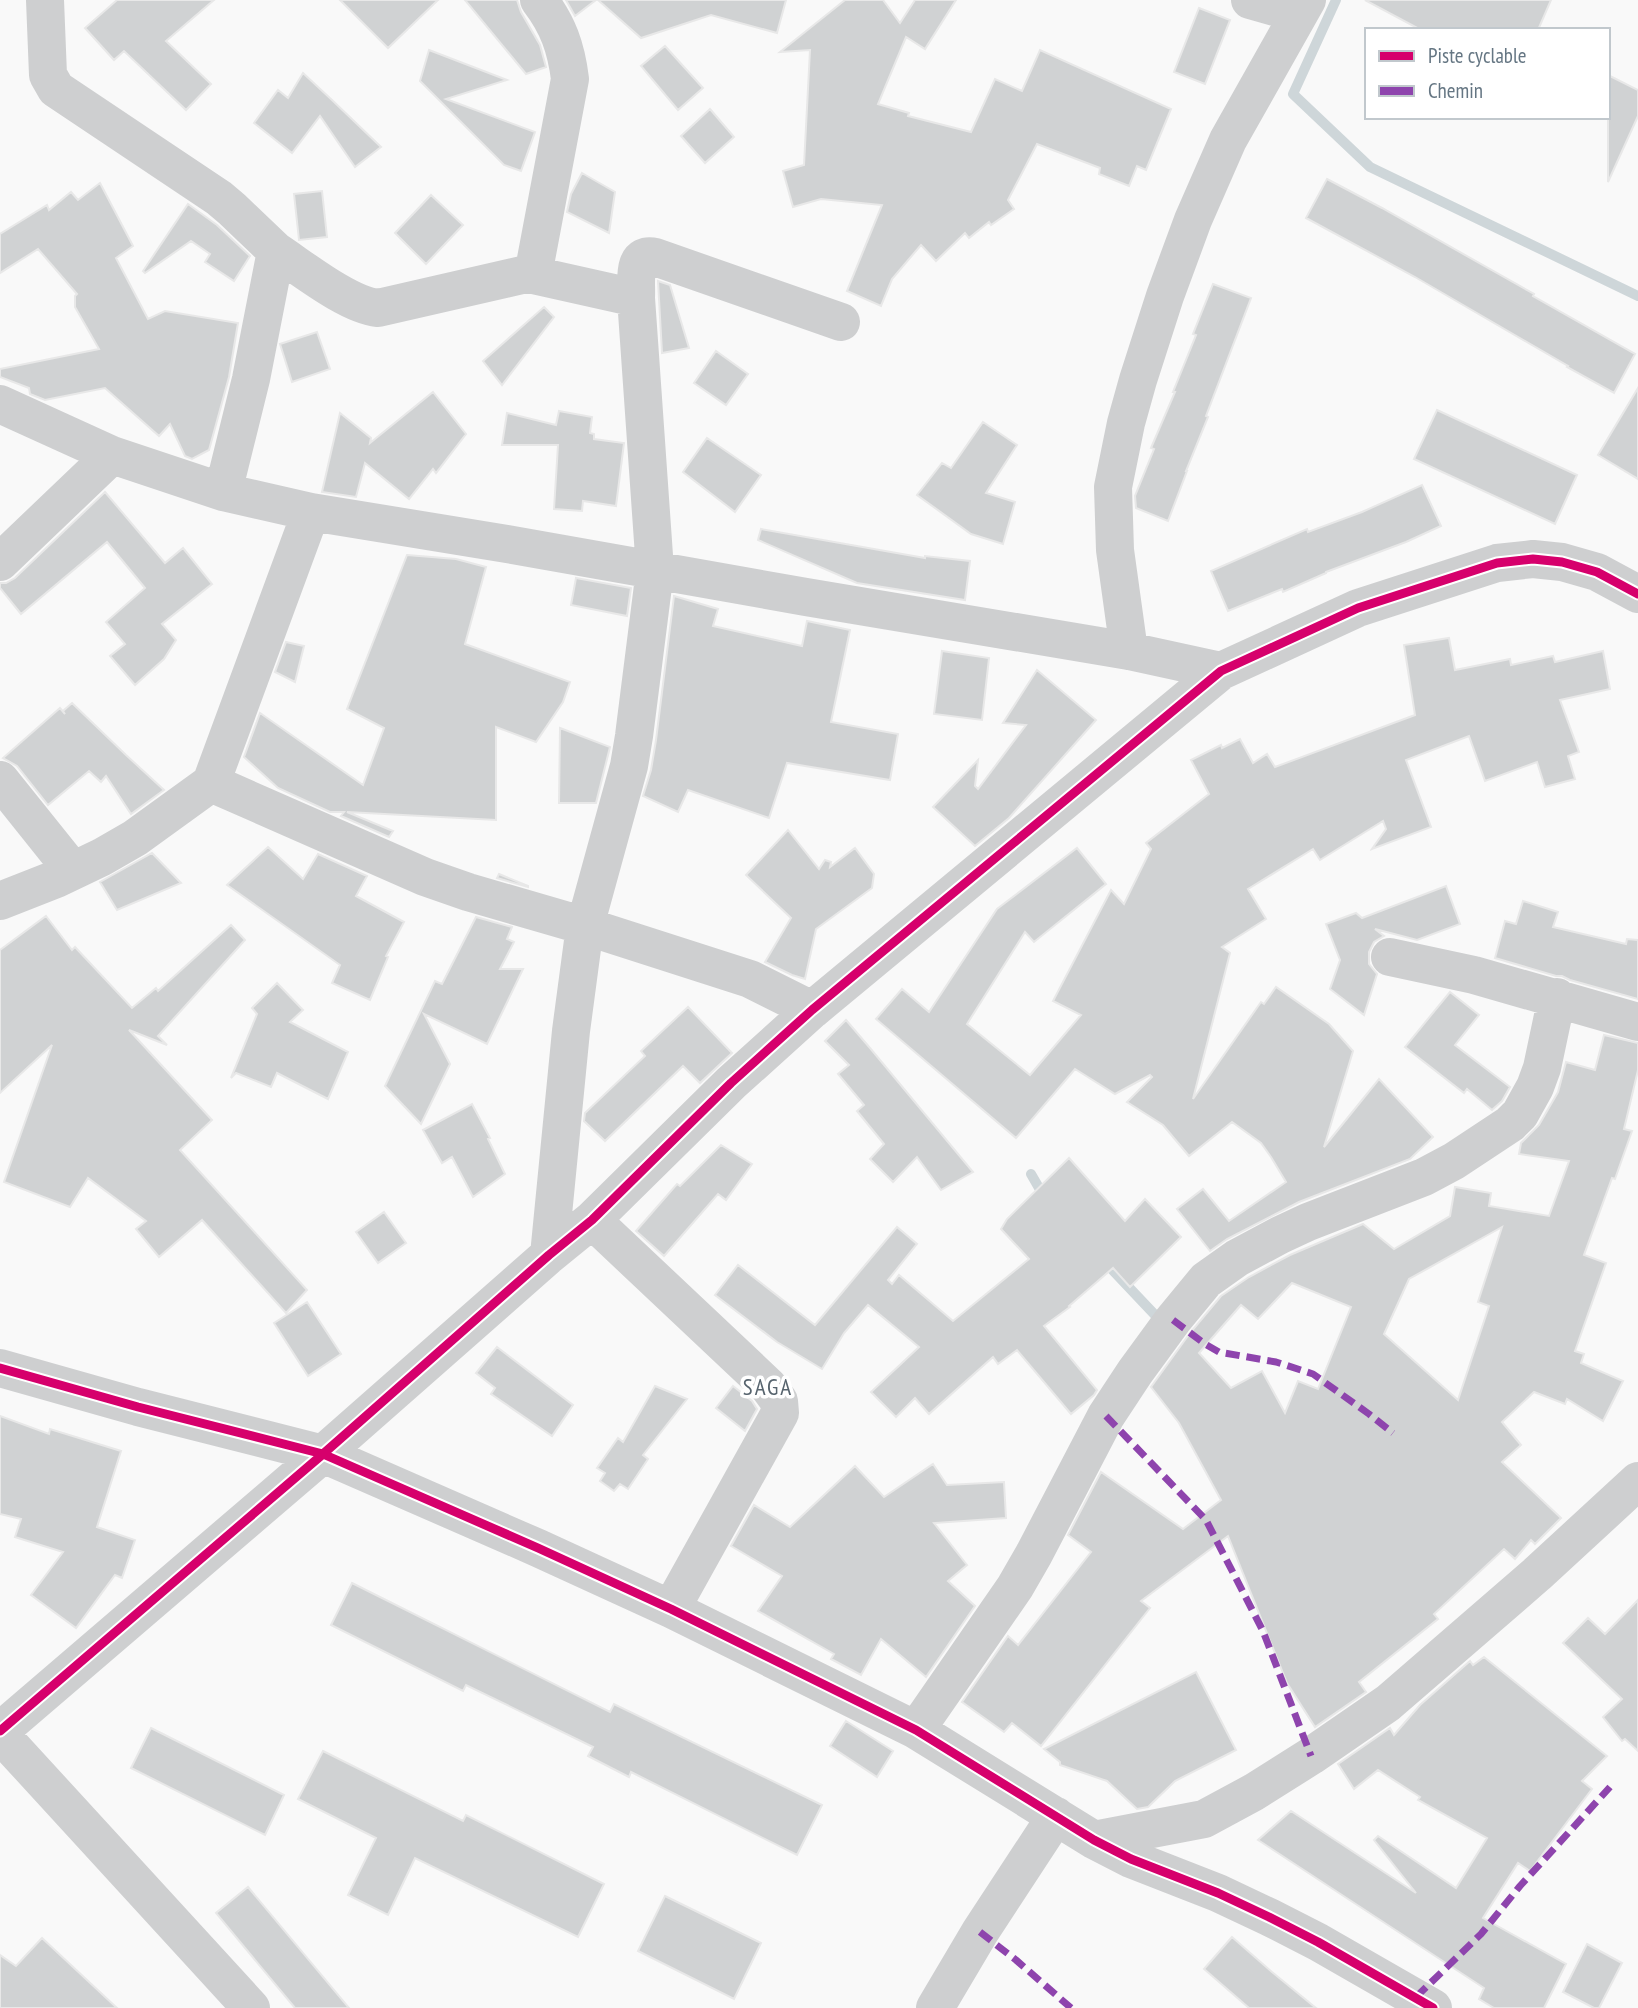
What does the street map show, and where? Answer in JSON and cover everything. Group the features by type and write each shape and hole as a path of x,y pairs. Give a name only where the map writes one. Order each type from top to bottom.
{"street":[{"path":"45,0 48,75 56,89 219,198 276,251 335,290 368,307 378,308 512,277 533,275 636,298"},
{"path":"533,275 570,79 567,52 557,27 539,0"},
{"path":"1129,651 1115,550 1113,487 1135,391 1165,296 1193,220 1228,140 1303,7 1250,0"},
{"path":"223,492 251,379 276,251"},
{"path":"549,1255 571,1031 585,926 629,766 655,570 636,298 637,263 648,255 841,322"},
{"path":"0,404 112,456 223,492 311,512 1129,651 1221,671"},
{"path":"0,562 112,456"},
{"path":"0,901 102,857 135,838 211,783 311,512"},
{"path":"251,2008 0,1732 592,1220 731,1083 813,1010 1221,671 1358,608 1497,563 1532,559 1562,562 1597,572 1638,594"},
{"path":"0,780 73,871"},
{"path":"211,783 425,877 750,979 813,1010"},
{"path":"1390,957 1474,975 1638,1022"},
{"path":"916,1730 1015,1587 1106,1416 1173,1320 1206,1280 1237,1258 1289,1231 1424,1177 1454,1161 1510,1124 1520,1114 1535,1087 1542,1068 1557,997"},
{"path":"592,1220 768,1386 779,1401 780,1413 671,1609"},
{"path":"0,1368 138,1407 323,1454 538,1548 671,1609 916,1730 1094,1840 1131,1859 1218,1892 1269,1917 1433,2008"},
{"path":"1094,1840 1204,1819 1254,1792 1311,1756 1388,1703 1537,1574 1638,1481"},
{"path":"935,2008 980,1932 1056,1816"}],"building":[{"path":"117,0 214,0 166,41 211,84 186,110 124,51 114,60 85,28"},
{"path":"340,0 438,0 388,48"},
{"path":"465,0 517,0 540,45 546,67 526,74"},
{"path":"566,0 596,0 575,16"},
{"path":"598,0 786,0 777,33 711,15 641,38"},
{"path":"845,0 883,0 900,23 915,0 956,0 925,49 906,37 878,104 909,113 908,116 971,132 995,79 1022,91 1040,50 1171,109 1146,170 1137,166 1129,186 1099,174 1100,168 1037,144 1008,200 1014,209 991,225 989,222 969,238 965,233 936,261 921,245 892,279 881,306 847,291 882,205 821,199 793,207 783,171 804,165 810,50 780,52"},
{"path":"1365,0 1551,0 1539,28 1417,28"},
{"path":"1199,8 1230,20 1205,84 1174,72"},
{"path":"665,46 703,88 678,110 641,66"},
{"path":"429,50 507,80 446,99 535,132 521,171 504,165 420,81"},
{"path":"303,73 381,147 355,167 320,116 292,153 254,123 278,90 288,98"},
{"path":"1610,76 1638,90 1638,116 1608,182"},
{"path":"710,109 734,137 705,163 681,136"},
{"path":"582,173 615,192 609,233 567,212 571,194"},
{"path":"1327,179 1534,294 1533,296 1635,354 1614,393 1415,277 1306,218"},
{"path":"100,183 133,246 116,258 148,319 165,311 238,323 229,377 209,450 192,459 185,456 170,424 159,436 105,388 45,400 30,394 29,388 0,377 0,369 99,349 75,307 77,294 38,249 0,273 0,234 47,205 49,210 71,192 78,200"},
{"path":"322,191 327,237 299,240 294,194"},
{"path":"431,195 463,225 426,264 395,233"},
{"path":"188,204 217,225 250,256 234,281 205,262 210,254 191,241 145,273 143,271"},
{"path":"658,281 670,285 689,348 662,353"},
{"path":"1213,284 1251,298 1168,521 1136,508 1135,496"},
{"path":"544,307 554,317 502,385 483,361"},
{"path":"317,332 330,369 292,382 280,344"},
{"path":"716,351 748,374 726,405 694,383"},
{"path":"1638,388 1638,479 1598,455"},
{"path":"433,392 466,434 436,473 433,469 409,499 365,463 356,497 322,492 340,413 371,438 370,443"},
{"path":"1437,410 1577,475 1555,524 1414,459"},
{"path":"559,411 592,417 590,433 594,434 594,439 624,443 616,506 583,501 582,511 554,509 558,445 502,445 507,413 556,425"},
{"path":"983,422 1017,445 986,493 1015,502 1003,544 971,534 917,495 942,463 951,468"},
{"path":"707,438 761,475 735,512 683,472"},
{"path":"1422,485 1441,526 1283,592 1282,589 1228,611 1211,571 1307,529 1308,532 1362,512"},
{"path":"105,492 165,563 183,548 212,584 162,624 176,640 164,659 135,685 110,656 125,644 106,622 145,588 107,542 21,614 0,588 0,583 15,578"},
{"path":"761,529 925,558 970,561 965,600 857,583 758,540"},
{"path":"407,555 456,559 486,567 465,644 570,682 563,702 536,742 496,727 496,820 347,812 393,831 389,837 341,816 344,812 330,812 278,788 244,757 260,713 363,785 384,728 347,709"},
{"path":"576,578 631,588 627,616 571,605"},
{"path":"674,596 718,609 713,626 802,646 807,621 850,630 831,722 898,734 890,780 787,763 769,818 688,790 678,812 643,796 656,740"},
{"path":"1449,638 1455,670 1510,659 1511,665 1553,656 1555,662 1603,651 1610,689 1560,700 1579,752 1568,756 1575,779 1545,787 1537,762 1485,781 1469,736 1406,760 1431,827 1372,849 1386,829 1383,821 1320,860 1313,849 1248,889 1266,919 1222,947 1230,953 1193,1099 1261,1002 1264,1004 1276,987 1329,1024 1353,1051 1324,1147 1379,1079 1433,1137 1410,1159 1299,1202 1227,1239 1210,1251 1177,1209 1203,1189 1229,1221 1286,1182 1261,1143 1232,1122 1189,1156 1163,1125 1127,1102 1152,1077 1150,1075 1115,1094 1075,1069 1016,1138 876,1019 902,989 929,1012 997,909 1077,848 1106,884 1034,942 1025,932 967,1024 1030,1075 1081,1015 1053,1001 1111,890 1124,904 1151,849 1146,843 1209,794 1191,760 1240,739 1253,763 1267,754 1275,767 1415,715 1404,645"},
{"path":"286,642 304,646 295,682 275,672"},
{"path":"942,651 989,658 982,720 934,714"},
{"path":"1037,670 1096,720 1009,818 975,846 933,807 978,760 975,786 978,789 1026,725 1003,723"},
{"path":"72,703 164,790 131,814 106,776 101,782 89,771 48,805 17,766 3,758 60,708 65,714 63,711"},
{"path":"560,728 610,747 596,803 559,803"},
{"path":"788,830 819,869 825,860 831,862 830,867 855,848 874,874 872,888 816,929 805,979 765,962 791,918 746,875"},
{"path":"268,847 303,879 318,854 367,876 356,896 404,922 386,956 388,957 370,1000 332,983 340,965 227,885"},
{"path":"152,853 181,883 117,910 100,882"},
{"path":"499,874 528,886 528,887 497,878"},
{"path":"1446,886 1460,924 1417,940 1375,929 1384,936 1374,942 1369,952 1369,964 1377,974 1364,1015 1330,989 1340,960 1326,924 1356,913 1362,918"},
{"path":"1523,901 1558,912 1553,927 1626,944 1627,939 1638,940 1638,999 1495,958 1505,921 1516,924"},
{"path":"46,916 72,950 75,947 132,1008 156,988 158,991 231,925 245,940 158,1036 167,1045 129,1030 212,1120 180,1150 307,1290 286,1313 202,1220 159,1257 136,1229 146,1221 88,1178 70,1207 4,1182 52,1045 0,1093 0,950"},
{"path":"476,917 512,927 507,939 514,942 500,969 523,969 487,1044 424,1014 450,1064 421,1124 385,1086 435,981 442,984"},
{"path":"277,983 303,1010 290,1022 348,1052 328,1099 277,1073 271,1087 236,1073 231,1078 257,1014 252,1008"},
{"path":"1450,992 1479,1015 1455,1045 1510,1087 1502,1101 1492,1110 1467,1089 1464,1093 1405,1047"},
{"path":"688,1007 732,1053 700,1083 683,1066 605,1141 584,1121 585,1113 645,1056 641,1051"},
{"path":"846,1020 973,1172 941,1190 917,1157 893,1182 870,1159 884,1144 857,1111 864,1105 838,1074 849,1065 825,1041"},
{"path":"1604,1035 1638,1043 1638,1070 1624,1129 1632,1131 1584,1255 1606,1263 1575,1351 1584,1354 1581,1363 1623,1381 1603,1421 1567,1399 1565,1404 1534,1392 1502,1422 1521,1445 1502,1462 1561,1518 1535,1544 1531,1540 1515,1559 1504,1549 1434,1614 1438,1619 1359,1682 1366,1692 1315,1727 1287,1683 1228,1536 1141,1601 1150,1608 1041,1746 1012,1723 1004,1732 962,1702 1008,1636 1018,1645 1091,1552 1068,1535 1101,1472 1183,1529 1221,1500 1179,1423 1151,1387 1221,1296 1290,1255 1363,1224 1394,1249 1450,1216 1455,1187 1491,1193 1489,1206 1549,1216 1569,1161 1519,1154 1521,1143 1539,1125 1558,1092 1566,1062 1595,1070","holes":["1502,1227 1478,1302 1489,1306 1458,1400 1384,1334 1409,1279","1292,1283 1351,1307 1318,1389 1298,1381 1285,1413 1262,1371 1231,1388 1199,1353 1241,1305 1258,1319"]},
{"path":"472,1104 505,1174 473,1197 452,1157 442,1163 423,1130"},
{"path":"721,1145 752,1164 726,1200 718,1194 664,1256 636,1231 677,1184 680,1186"},
{"path":"1069,1158 1125,1221 1145,1199 1181,1237 1130,1287 1113,1268 1070,1307 1044,1326 1097,1390 1071,1414 1017,1350 998,1364 993,1357 929,1414 915,1398 896,1417 871,1392 919,1347 868,1305 844,1333 822,1369 777,1342 715,1295 738,1265 815,1325 897,1227 917,1244 888,1280 892,1284 899,1275 953,1321 1029,1259 1001,1229 1007,1219"},
{"path":"384,1212 406,1243 378,1263 356,1232"},
{"path":"307,1302 341,1354 308,1376 274,1323"},
{"path":"497,1347 573,1405 552,1436 491,1394 495,1388 476,1373"},
{"path":"655,1386 687,1399 643,1455 648,1459 628,1489 620,1484 614,1491 600,1481 605,1473 597,1468 618,1438 623,1442"},
{"path":"733,1386 752,1401 757,1409 745,1431 716,1408"},
{"path":"0,1416 49,1434 50,1429 121,1451 97,1527 135,1540 122,1578 115,1575 76,1628 31,1595 63,1552 15,1537 21,1519 0,1514"},
{"path":"933,1464 947,1485 1004,1482 1006,1518 934,1523 967,1565 948,1581 975,1606 926,1677 881,1639 861,1675 831,1659 834,1654 758,1611 782,1576 731,1546 754,1505 790,1527 855,1466 884,1497"},
{"path":"352,1583 610,1712 614,1704 822,1805 797,1855 631,1772 629,1777 588,1756 593,1747 466,1685 463,1691 331,1625"},
{"path":"1638,1600 1638,1751 1625,1739 1622,1741 1603,1717 1622,1699 1563,1643 1588,1618 1605,1634"},
{"path":"1484,1657 1607,1756 1582,1781 1592,1789 1530,1871 1518,1863 1483,1918 1566,1964 1544,2008 1494,2008 1479,1999 1484,1988 1258,1840 1291,1811 1416,1893 1374,1840 1378,1836 1456,1888 1487,1838 1418,1800 1420,1797 1378,1770 1354,1789 1338,1764 1390,1728 1394,1735 1420,1705 1470,1661 1473,1665"},
{"path":"1196,1672 1236,1750 1175,1781 1148,1807 1137,1809 1107,1781 1060,1765 1060,1762 1044,1749"},
{"path":"846,1721 893,1751 877,1777 830,1746"},
{"path":"151,1728 284,1795 265,1835 131,1768"},
{"path":"323,1751 463,1821 466,1815 604,1884 578,1937 415,1858 388,1915 348,1895 376,1838 298,1799"},
{"path":"248,1887 349,2008 295,2008 216,1913"},
{"path":"665,1896 761,1943 734,1999 638,1951"},
{"path":"1232,1937 1316,2008 1249,2008 1204,1969"},
{"path":"42,1938 117,2008 0,2008 0,1955 16,1966"},
{"path":"1587,1944 1622,1963 1599,2008 1563,1992"}],"waterway":[{"path":"1336,0 1293,94 1370,167 1638,296"},
{"path":"1031,1174 1046,1200"},
{"path":"1103,1260 1156,1316"}],"marked path":[{"path":"1173,1320 1219,1352 1276,1362 1313,1374 1393,1433"},
{"path":"1106,1416 1206,1520 1263,1631 1311,1756"},
{"path":"1416,1997 1481,1934 1520,1886 1610,1787"},
{"path":"980,1932 1071,2008"}],"cycle path":[{"path":"0,1731 592,1220 731,1083 812,1010 1221,671 1358,608 1497,563 1533,559 1562,562 1597,572 1638,594"},
{"path":"0,1368 138,1407 323,1454 538,1548 671,1609 916,1730 1094,1840 1131,1859 1218,1893 1269,1917 1433,2008"}],"district":[{"name":"SAGA","path":"768,1386"}]}
